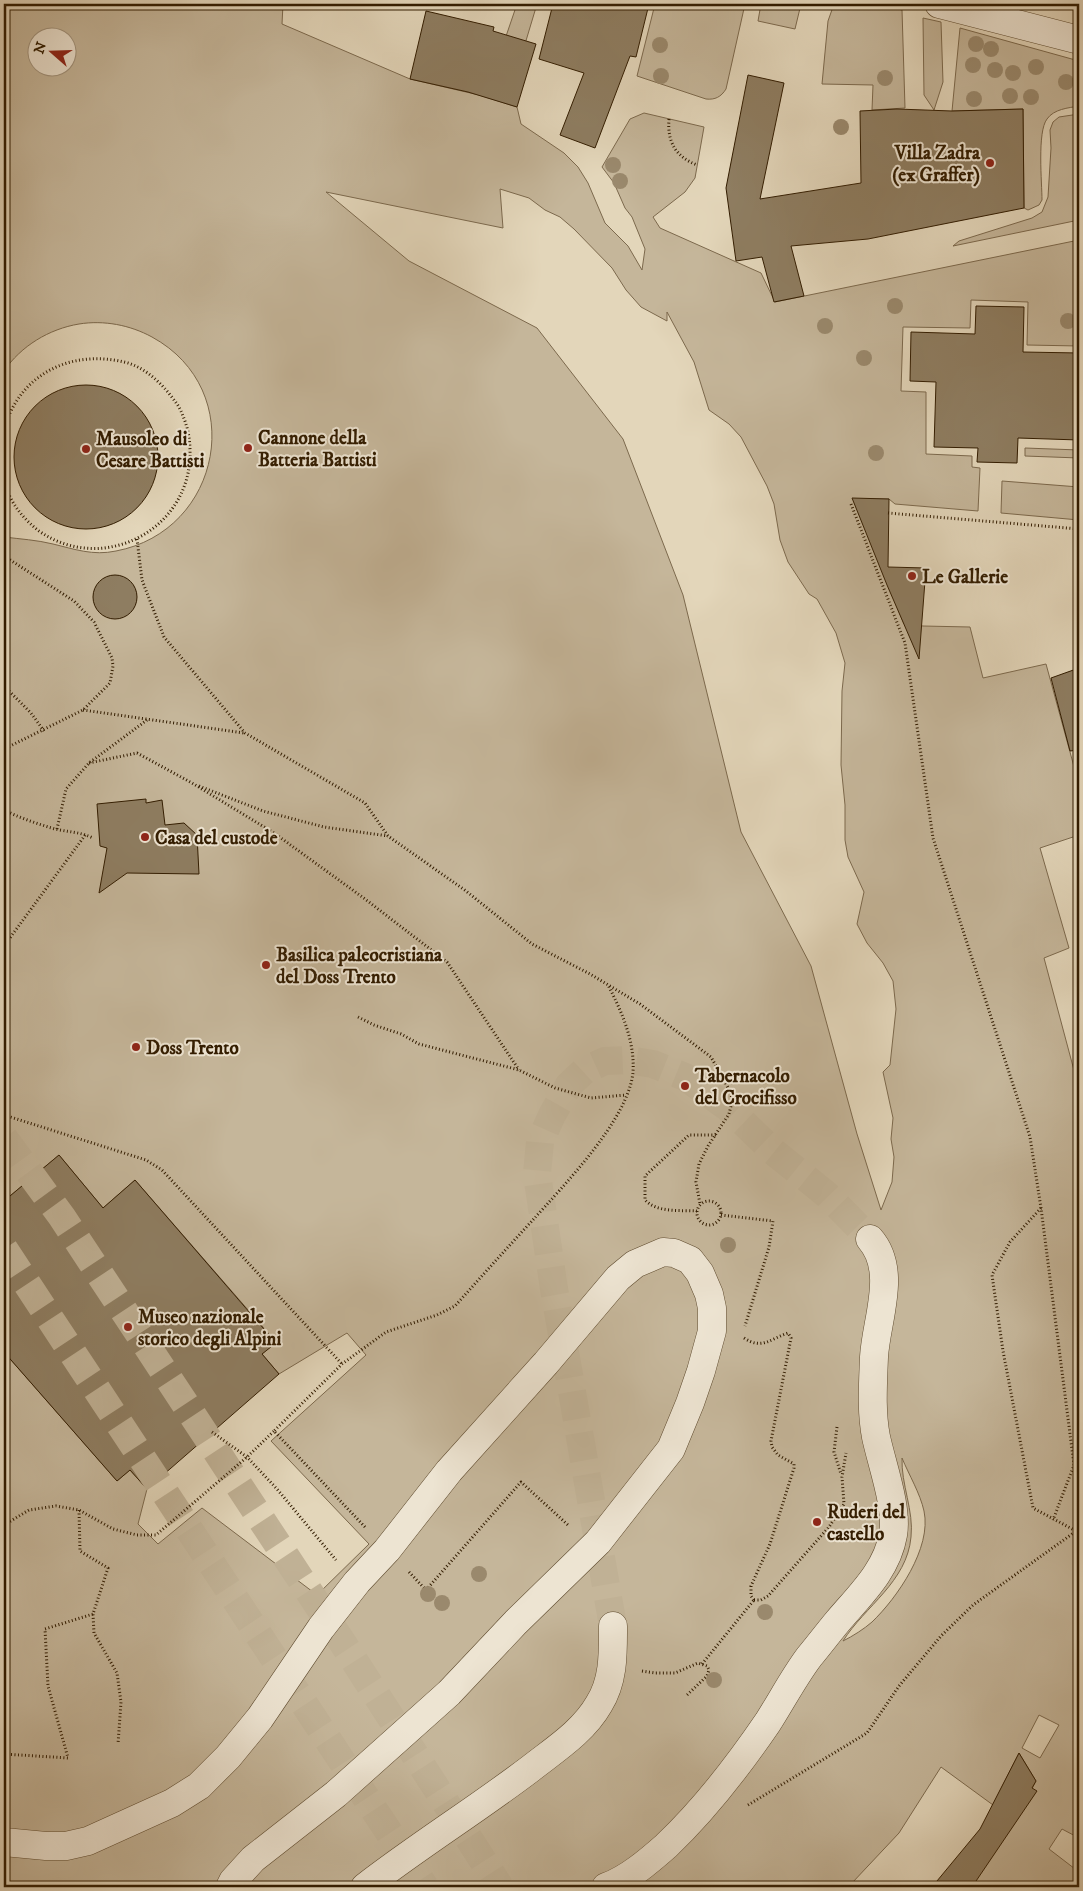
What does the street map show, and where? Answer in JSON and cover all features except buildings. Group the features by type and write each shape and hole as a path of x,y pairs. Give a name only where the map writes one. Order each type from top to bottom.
{"street":[{"path":"939,4 1079,40"},
{"path":"606,1887 651,1859 683,1828 722,1784 768,1722 808,1659 837,1622 866,1591 879,1572 891,1545 894,1533 893,1515 876,1439 873,1406 874,1355 883,1300 883,1268 878,1248 870,1239"},
{"path":"4,1842 66,1846 88,1841 172,1803 199,1786 228,1757 260,1718 321,1628 357,1582 387,1550 449,1471 546,1363 618,1278 635,1264 663,1252 674,1253 690,1260 700,1273 709,1294 712,1308 712,1331 693,1395 671,1449 598,1542 516,1622 449,1693 336,1794 254,1859 232,1881 230,1887"},
{"path":"365,1887 488,1801 582,1727 599,1705 608,1686 613,1661 613,1626"}],"path":[{"path":"669,119 669,132 673,146 681,158 697,165"},
{"path":"4,430 7,417 19,395 37,378 58,365 82,359 107,358 131,364 152,376 170,393 183,414 190,438 191,462 186,486 174,508 158,526 137,539 94,549 71,546 50,538 31,524 15,506 5,488 4,479"},
{"path":"851,504 905,643 933,838 1030,1137 1074,1465 1054,1520"},
{"path":"888,513 1079,529"},
{"path":"137,539 142,580 164,638 245,733 365,803 388,836 466,891 532,944 640,1004 711,1057 731,1092 732,1102 729,1114 708,1146 699,1164 696,1182 700,1204 697,1211 698,1219 705,1224 714,1224 721,1215 720,1207 714,1202 707,1200 700,1204"},
{"path":"4,556 74,601 94,622 112,658 113,674 110,683 83,710 4,750"},
{"path":"4,686 44,730"},
{"path":"83,710 245,733"},
{"path":"57,829 66,789 89,763 147,720"},
{"path":"89,763 137,753 192,783 274,834 365,899 447,962 519,1070"},
{"path":"192,783 263,811 324,827 388,836"},
{"path":"4,810 57,829 86,834 93,838"},
{"path":"4,946 86,834"},
{"path":"4,1525 29,1510 56,1506 79,1510 113,1529 137,1535 156,1535 247,1457 342,1364 386,1332 437,1316 455,1306 569,1180 609,1128 626,1095 633,1073 633,1044 617,1001 608,985"},
{"path":"358,1017 419,1044 519,1070 555,1088 591,1098 626,1095"},
{"path":"4,1115 146,1160 162,1170 342,1364"},
{"path":"697,1211 662,1208 648,1204 645,1200 645,1176 689,1135 716,1134"},
{"path":"1041,1208 1010,1242 992,1275 1003,1352 1033,1508 1054,1520 1078,1530"},
{"path":"721,1215 773,1222 770,1247 743,1334"},
{"path":"745,1339 761,1344 788,1333 791,1334 770,1441 774,1452 794,1464 794,1468 769,1546 751,1586 754,1600"},
{"path":"837,1427 834,1452 842,1477"},
{"path":"274,1431 426,1590 521,1482 568,1525 573,1519"},
{"path":"212,1432 247,1457 332,1554"},
{"path":"79,1510 80,1551 108,1568 93,1614 94,1633 118,1673 121,1702 118,1744"},
{"path":"754,1600 761,1600 768,1596 829,1527"},
{"path":"742,1809 867,1733 899,1686 941,1636 973,1606 1078,1530"},
{"path":"702,1664 754,1600"},
{"path":"4,1754 68,1758 48,1686 45,1629 93,1614"},
{"path":"634,1669 654,1673 675,1673 694,1664 702,1664 709,1668 708,1673 687,1695"}],"shaded area":[{"path":"4,4 283,4 282,24 410,79 479,95 517,107 521,124 564,153 578,167 588,183 605,223 628,246 642,270 645,249 632,217 625,208 614,183 602,167 630,119 644,113 704,127 695,178 685,192 653,217 660,228 761,273 775,302 1079,240 1079,346 1027,345 1028,302 971,300 970,328 903,327 901,391 926,392 926,454 972,456 972,467 980,468 978,511 895,504 889,499 853,499 904,624 970,627 983,678 1046,664 1079,785 1079,835 1040,848 1069,948 1044,958 1079,1089 1079,1838 1062,1829 1049,1849 1079,1872 1079,1883 1076,1887 970,1887 1013,1825 1036,1781 1019,1753 993,1805 941,1767 899,1833 852,1883 858,1887 4,1887 4,1352 117,1481 130,1470 147,1489 138,1524 158,1544 202,1508 317,1595 369,1544 271,1441 366,1355 347,1333 279,1374 262,1354 276,1342 135,1180 103,1208 59,1155 4,1201 4,537 99,553 116,551 152,538 180,517 200,488 210,456 211,423 202,390 183,361 152,337 135,329 107,323 68,326 47,334 27,346 4,371","holes":["500,189 529,198 545,210 560,217 612,268 626,290 641,307 667,321 667,312 694,362 709,410 729,424 741,437 767,486 774,504 780,540 788,562 809,594 817,599 836,633 845,663 842,691 841,765 845,805 845,840 848,857 864,892 857,924 867,943 883,963 893,981 896,1009 890,1065 883,1072 893,1118 891,1139 894,1157 892,1182 881,1210 857,1134 811,966 741,832 683,595 623,439 537,328 409,261 326,192 503,228","902,1458 924,1511 923,1541 918,1556 892,1600 872,1622 843,1641 894,1580 908,1553 911,1537 911,1517 903,1478","1039,1715 1059,1725 1040,1758 1022,1748"]},
{"path":"517,4 537,4 522,54 502,48"},
{"path":"655,4 745,4 726,89 720,96 706,99 637,76"},
{"path":"761,4 801,4 795,29 758,21"},
{"path":"834,4 876,4 902,10 905,108 872,110 873,85 822,84 828,21"},
{"path":"923,18 941,22 943,82 934,110 924,95"},
{"path":"960,28 1079,61 1079,106 1057,111 1047,119 1041,146 1042,200 1039,205 1028,210 1024,208 1023,109 952,111"},
{"path":"1079,114 1079,220 953,246 959,241 1032,218 1042,212 1048,197 1051,148 1050,130 1053,122 1059,117"},
{"path":"1025,448 1079,450 1079,458 1025,456"},
{"path":"1002,481 1079,487 1079,520 1001,513"}],"tunnel":[{"path":"613,1626 554,1289 537,1174 540,1142 552,1115 569,1085 585,1070 605,1061 627,1060 653,1064 685,1077 727,1107 774,1152 827,1195 870,1239"},
{"path":"4,1138 62,1217 348,1651 500,1887"},
{"path":"4,1249 425,1887"}],"place":[{"name":"Villa Zadra (ex Graffer)","path":"990,163"},
{"name":"Cannone della Batteria Battisti","path":"248,448"},
{"name":"Mausoleo di Cesare Battisti","path":"86,449"},
{"name":"Le Gallerie","path":"912,576"},
{"name":"Casa del custode","path":"145,837"},
{"name":"Basilica paleocristiana del Doss Trento","path":"266,965"},
{"name":"Doss Trento","path":"136,1047"},
{"name":"Tabernacolo del Crocifisso","path":"685,1086"},
{"name":"Museo nazionale storico degli Alpini","path":"128,1327"},
{"name":"Ruderi del castello","path":"817,1522"}]}
